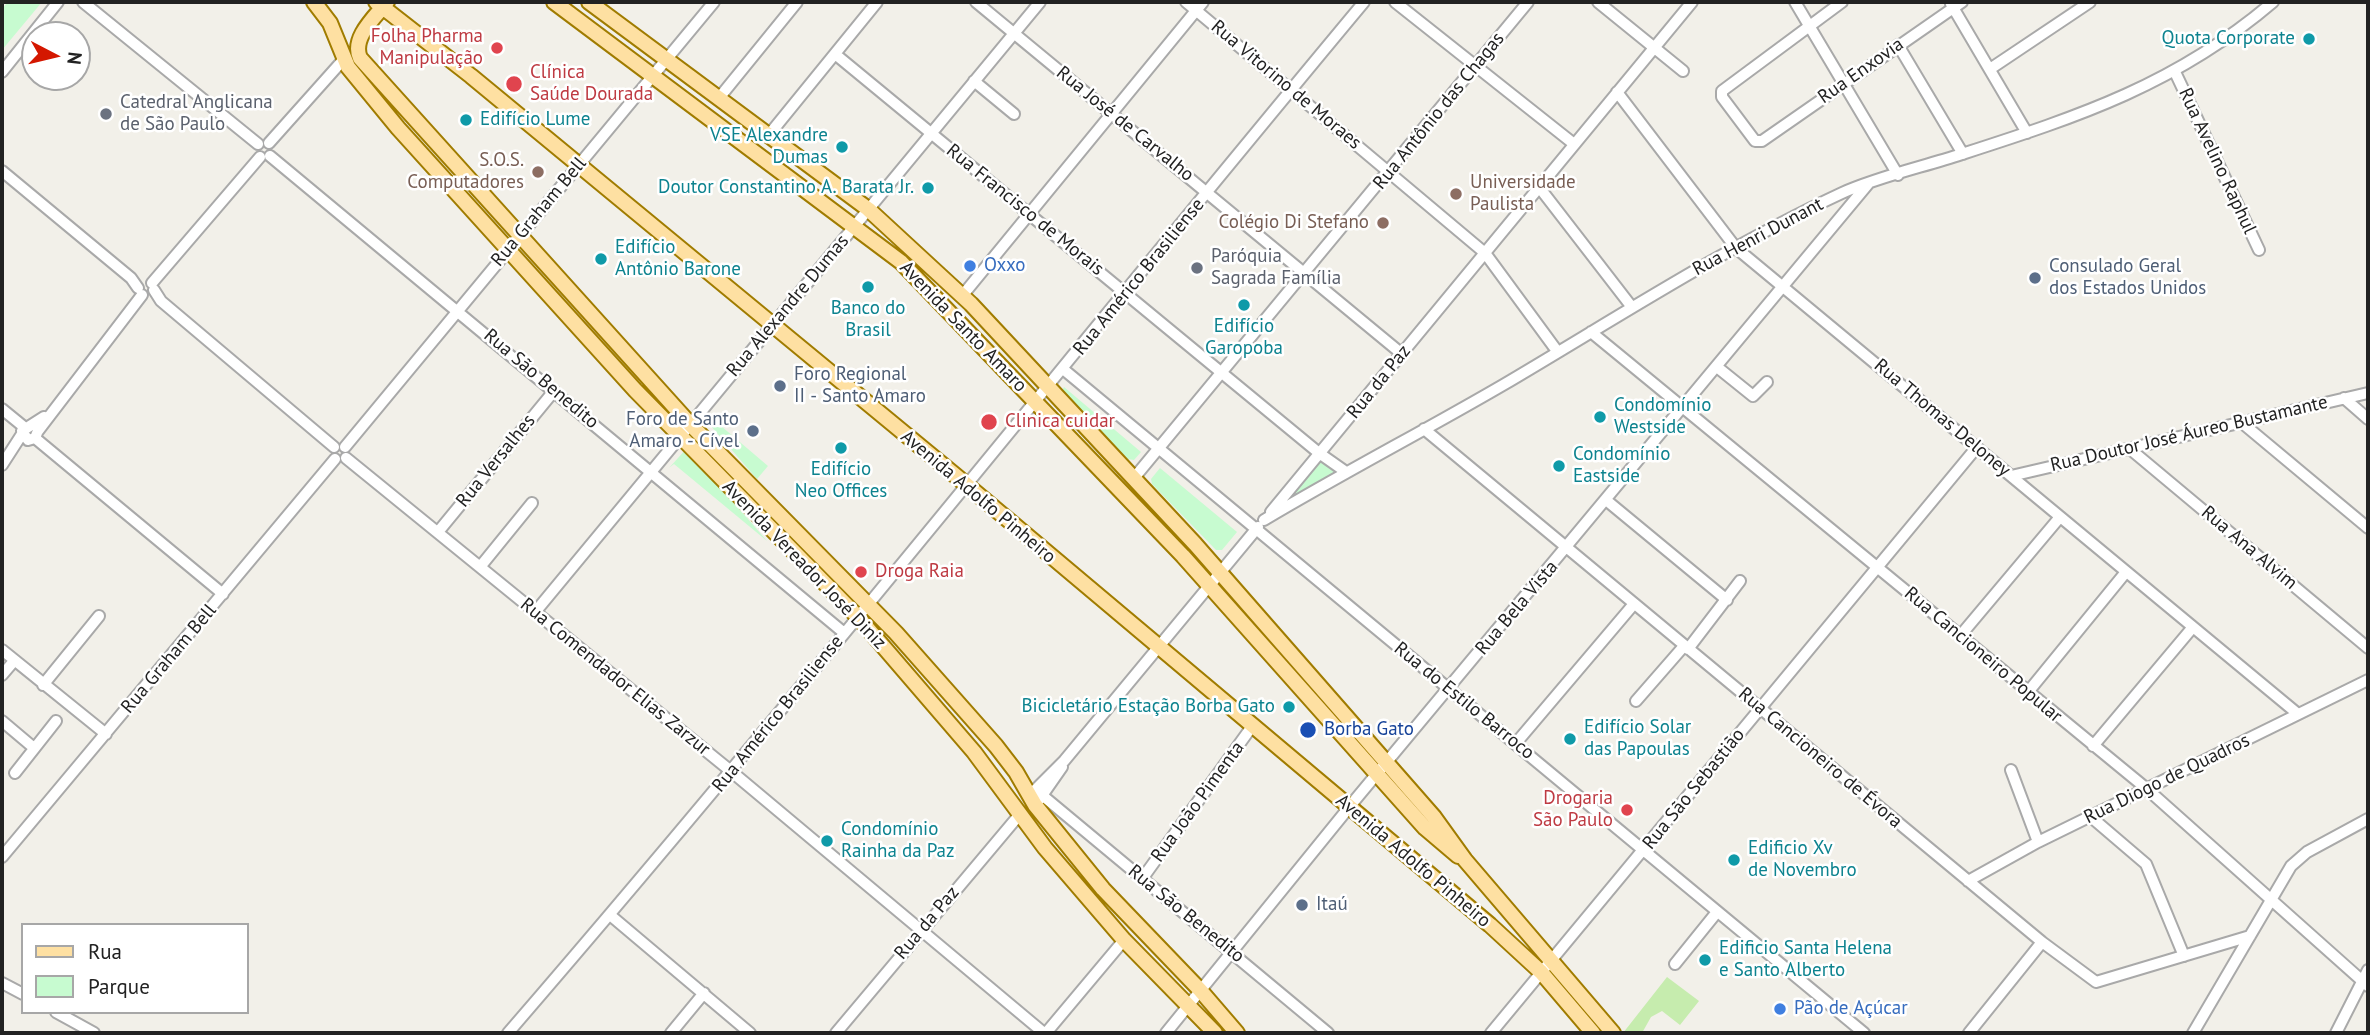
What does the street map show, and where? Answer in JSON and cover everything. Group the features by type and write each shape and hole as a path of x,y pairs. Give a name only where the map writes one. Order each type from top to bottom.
{"main road":[{"name":"Avenida Vereador José Diniz","path":"314,2 330,23 344,59 357,80 398,128 508,249 685,430 857,616 974,752 1020,814 1124,940 1215,1033"},
{"name":"Avenida Santo Amaro","path":"554,2 901,262 1383,769 1447,832 1465,860 1613,1033"},
{"name":"Avenida Santo Amaro","path":"589,2 868,209 962,296 1221,572 1383,769"},
{"name":"Avenida Vereador José Diniz","path":"382,3 357,46 360,58 520,235 685,430 868,603 996,746 1102,889 1200,990 1237,1033"},
{"name":"Avenida Adolfo Pinheiro","path":"382,3 965,484 1490,925 1541,972"},
{"path":"1122,492 1135,478"},
{"path":"1541,972 1593,1033"}],"street":[{"path":"2,72 58,2"},
{"path":"2,466 47,416 146,289 272,149 83,2"},
{"name":"Rua Graham Bell","path":"2,858 578,165 655,77 714,2"},
{"path":"719,97 797,2"},
{"path":"768,135 877,2"},
{"name":"Rua José de Carvalho","path":"976,2 1402,354"},
{"name":"Rua Alexandre Dumas","path":"536,611 1041,2"},
{"name":"Rua Vitorino de Moraes","path":"1186,2 1200,6 1292,89 1485,253 1557,351"},
{"name":"Rua Américo Brasiliense","path":"508,1033 732,772 843,632 1364,2"},
{"path":"1395,2 1574,144"},
{"name":"Rua Antônio das Chagas","path":"1135,478 1528,2"},
{"path":"1598,2 1683,71"},
{"name":"Rua da Paz","path":"1036,799 1064,761 1692,2"},
{"path":"1794,2 1898,175"},
{"path":"1810,26 1842,2"},
{"path":"1990,69 2090,2"},
{"name":"Rua Henri Dunant","path":"1264,520 1591,332 1631,306 1823,202 1868,184 2027,133 2127,97 2175,72 2232,34 2273,2"},
{"path":"1955,4 2027,133"},
{"name":"Rua Enxovia","path":"1810,26 1724,88 1722,97 1755,141 1762,141 1955,4"},
{"path":"962,296 1200,6"},
{"path":"1898,46 1963,154"},
{"name":"Rua Francisco de Morais","path":"835,54 1319,453 1346,471"},
{"path":"264,144 344,59"},
{"name":"Rua Avelino Raphul","path":"2175,72 2259,250"},
{"path":"974,81 1014,114"},
{"name":"Rua Thomas Deloney","path":"1617,92 1736,248 2298,714"},
{"name":"Rua São Benedito","path":"265,156 459,310 843,632"},
{"path":"2,171 146,289"},
{"name":"Rua Bela Vista","path":"1166,1033 1349,808 1868,184"},
{"path":"1539,187 1631,306"},
{"name":"Rua Comendador Elias Zarzur","path":"146,289 340,453 732,772 1045,1033"},
{"name":"Rua Cancioneiro Popular","path":"1591,332 2147,789 2366,984"},
{"path":"1717,367 1754,396 1767,382"},
{"name":"Rua do Estilo Barroco","path":"1063,369 1864,1033"},
{"name":"Rua Versalhes","path":"438,532 554,391"},
{"name":"Rua Doutor José Áureo Bustamante","path":"2011,476 2368,393"},
{"path":"2344,398 2368,419"},
{"path":"2,409 223,594"},
{"path":"2241,422 2368,528"},
{"name":"Rua Cancioneiro de Évora","path":"1423,429 2042,942 2096,982 2250,936"},
{"name":"Rua São Sebastião","path":"1491,1033 1977,447"},
{"name":"Rua Ana Alvim","path":"2130,449 2368,648"},
{"path":"1606,500 1727,600"},
{"path":"480,567 532,503"},
{"path":"1960,636 2060,517"},
{"path":"2028,692 2126,572"},
{"path":"1636,701 1686,648 1740,581"},
{"path":"1516,743 1633,605"},
{"path":"43,685 99,616"},
{"path":"2093,746 2193,627"},
{"path":"2,650 106,734"},
{"path":"2,675 14,661"},
{"name":"Rua Diogo de Quadros","path":"1968,881 2038,842 2368,680"},
{"path":"2,721 34,748"},
{"path":"15,773 56,721"},
{"name":"Rua João Pimenta","path":"1142,879 1253,725"},
{"path":"2011,770 2038,842"},
{"name":"Rua São Benedito","path":"1036,799 1142,879 1328,1033"},
{"name":"Rua da Paz","path":"836,1033 1020,814"},
{"path":"2091,817 2146,864 2184,956"},
{"path":"2193,1033 2297,859 2368,819"},
{"path":"1675,964 1717,912"},
{"path":"610,915 750,1033"},
{"path":"1045,1033 1124,940"},
{"path":"1969,1033 2042,942"},
{"path":"2336,1033 2366,984 2368,970"},
{"path":"2,982 21,993"},
{"path":"671,1033 704,993"},
{"path":"60,1014 94,1033"}],"green space":[{"path":"8,2 42,2 26,21 21,21 21,27 2,50 2,9"},
{"path":"1064,387 1141,452 1134,460 1128,459 1062,391"},
{"path":"714,420 768,466 757,479 710,425"},
{"path":"687,448 767,541 674,464 669,468"},
{"path":"1319,457 1342,472 1278,506"},
{"path":"1160,468 1237,532 1222,550 1216,550 1152,484 1151,479"},
{"path":"1667,977 1699,1001 1680,1025 1662,1011 1651,1017 1642,1033 1623,1033"}],"place":[{"name":"Quota Corporate","path":"2309,39"},
{"name":"Folha Pharma Manipulação","path":"497,48"},
{"name":"Clínica Saúde Dourada","path":"514,84"},
{"name":"Catedral Anglicana de São Paulo","path":"106,114"},
{"name":"Edifício Lume","path":"466,120"},
{"name":"VSE Alexandre Dumas","path":"842,147"},
{"name":"S.O.S. Computadores","path":"538,172"},
{"name":"Doutor Constantino A. Barata Jr.","path":"928,188"},
{"name":"Universidade Paulista","path":"1456,194"},
{"name":"Colégio Di Stefano","path":"1383,223"},
{"name":"Edifício Antônio Barone","path":"601,259"},
{"name":"Oxxo","path":"970,266"},
{"name":"Paróquia Sagrada Família","path":"1197,268"},
{"name":"Consulado Geral dos Estados Unidos","path":"2035,278"},
{"name":"Banco do Brasil","path":"868,287"},
{"name":"Edifício Garopoba","path":"1244,305"},
{"name":"Foro Regional II - Santo Amaro","path":"780,386"},
{"name":"Condomínio Westside","path":"1600,417"},
{"name":"Clinica cuidar","path":"989,422"},
{"name":"Foro de Santo Amaro - Cível","path":"753,431"},
{"name":"Edifício Neo Offices","path":"841,448"},
{"name":"Condomínio Eastside","path":"1559,466"},
{"name":"Droga Raia","path":"861,572"},
{"name":"Bicicletário Estação Borba Gato","path":"1289,707"},
{"name":"Borba Gato","path":"1308,730"},
{"name":"Edifício Solar das Papoulas","path":"1570,739"},
{"name":"Drogaria São Paulo","path":"1627,810"},
{"name":"Condomínio Rainha da Paz","path":"827,841"},
{"name":"Edificio Xv de Novembro","path":"1734,860"},
{"name":"Itaú","path":"1302,905"},
{"name":"Edificio Santa Helena e Santo Alberto","path":"1705,960"},
{"name":"Pão de Açúcar","path":"1780,1009"}]}
